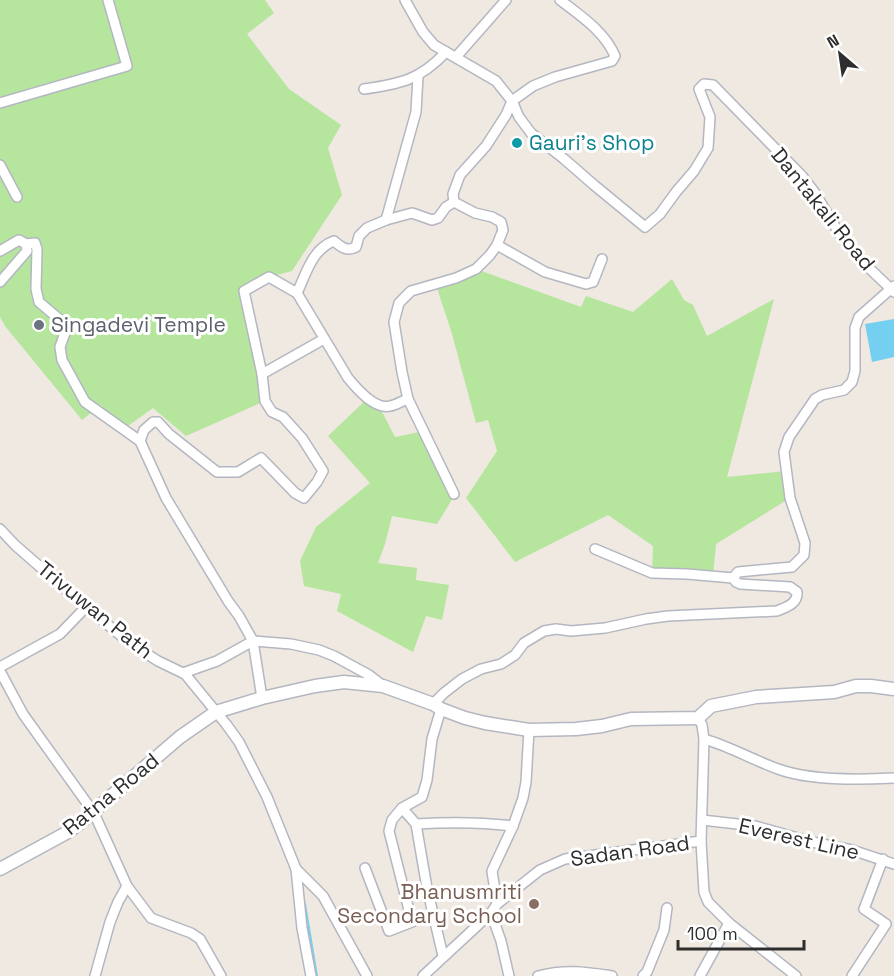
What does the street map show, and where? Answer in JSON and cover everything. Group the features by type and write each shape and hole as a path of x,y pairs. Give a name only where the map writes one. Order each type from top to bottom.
{"street":[{"path":"0,103 127,66 108,0"},
{"name":"Dantakali Road","path":"405,0 423,32 434,45 496,81 531,133 645,226 660,214 694,171 708,148 710,117 699,89 704,84 713,85 802,176 842,238 869,268 893,289"},
{"path":"456,57 506,0"},
{"path":"454,202 453,194 460,176 486,146 512,102 533,86 555,77 612,61 615,56 610,45 585,19 560,0"},
{"path":"364,89 389,85 418,76 434,66 446,52"},
{"path":"386,220 416,112 418,76"},
{"path":"0,165 17,197"},
{"path":"297,293 316,253 325,244 334,241 344,249 351,250 356,247 359,236 367,228 412,213 432,220 438,218 446,207 454,202"},
{"path":"454,202 475,213 501,222 503,230 497,245 476,269 456,278 411,291 399,303 394,322 408,399 454,494"},
{"path":"0,251 19,240 26,244 35,243 37,249 36,289 39,302 59,319 66,330 60,347 62,360 85,402 140,441 166,498 253,641 262,698"},
{"path":"0,282 27,251 26,244"},
{"path":"497,245 545,272 586,284 593,282 602,259"},
{"path":"140,441 144,430 153,422 158,422 169,434 217,472 238,472 261,458 295,493 304,498 317,483 323,471 296,431 284,417 272,412 265,401 262,374 244,291 269,277 297,293 348,378 357,389 380,406 389,407 408,399"},
{"path":"733,578 738,572 792,567 804,555 805,543 790,498 784,452 789,437 815,399 822,394 844,390 852,381 855,371 855,328 859,317 893,289"},
{"path":"262,374 324,339"},
{"name":"Trivuwan Path","path":"0,530 130,643 183,673 239,742 267,797 296,869"},
{"path":"365,868 389,931 412,922 389,831 392,820 402,808 422,797 427,780 437,706 444,693 462,679 481,669 501,664 514,655 524,643 544,631 605,628 668,616 777,610 788,607 797,597 797,592 790,588 740,584 733,578 687,573 652,573 596,549"},
{"path":"86,607 60,634 0,669 22,714 94,813 127,886 137,901 151,918 191,933 200,939 221,976"},
{"path":"183,673 217,661 253,641 291,644 319,650 360,670 382,686"},
{"name":"Ratna Road","path":"0,869 68,832 94,813 180,737 216,712 262,698 315,686 344,682 382,686 485,723 529,730 576,729 631,719 698,718"},
{"path":"796,976 729,923 708,902 704,892 701,841 704,739 702,725 698,718 711,706 756,697 834,692 871,686 894,689"},
{"path":"509,976 494,908 492,871 523,798 529,730"},
{"path":"704,739 719,743 780,770 802,775 866,779 894,778"},
{"path":"402,808 416,824 427,888 443,956"},
{"name":"Everest Line","path":"702,820 755,826 812,842 852,850 894,864"},
{"path":"416,824 485,823 513,826"},
{"name":"Sadan Road","path":"423,976 494,908 540,870 565,859 701,841"},
{"path":"852,976 886,924 864,909 883,859"},
{"path":"296,869 302,928 311,976"},
{"path":"296,869 323,896 367,976"},
{"path":"95,976 110,922 127,886"},
{"path":"643,976 647,972 664,930 667,908"},
{"path":"700,976 729,923"},
{"path":"538,976 556,972 585,972 612,976"}],"green space":[{"path":"0,0 265,0 274,13 247,34 289,89 341,125 328,148 342,195 292,271 269,277 244,291 265,401 186,436 153,408 121,431 101,405 82,420 5,326 0,317"},
{"path":"476,269 581,307 586,296 633,312 672,279 684,300 693,305 707,336 774,299 727,477 786,471 790,498 716,544 713,576 652,573 653,546 608,515 515,562 466,498 497,451 488,420 476,423 436,285"},
{"path":"368,398 379,406 395,437 424,431 454,494 437,524 392,516 378,563 417,568 416,580 449,585 442,620 426,616 413,652 337,611 341,594 304,586 300,561 316,527 370,483 328,436"}],"water":[{"path":"894,319 894,357 872,362 865,324"}],"waterway":[{"path":"305,904 317,976"}],"place":[{"name":"Gauri's Shop","path":"517,143"},
{"name":"Singadevi Temple","path":"39,325"},
{"name":"Bhanusmriti Secondary School","path":"534,904"}]}
